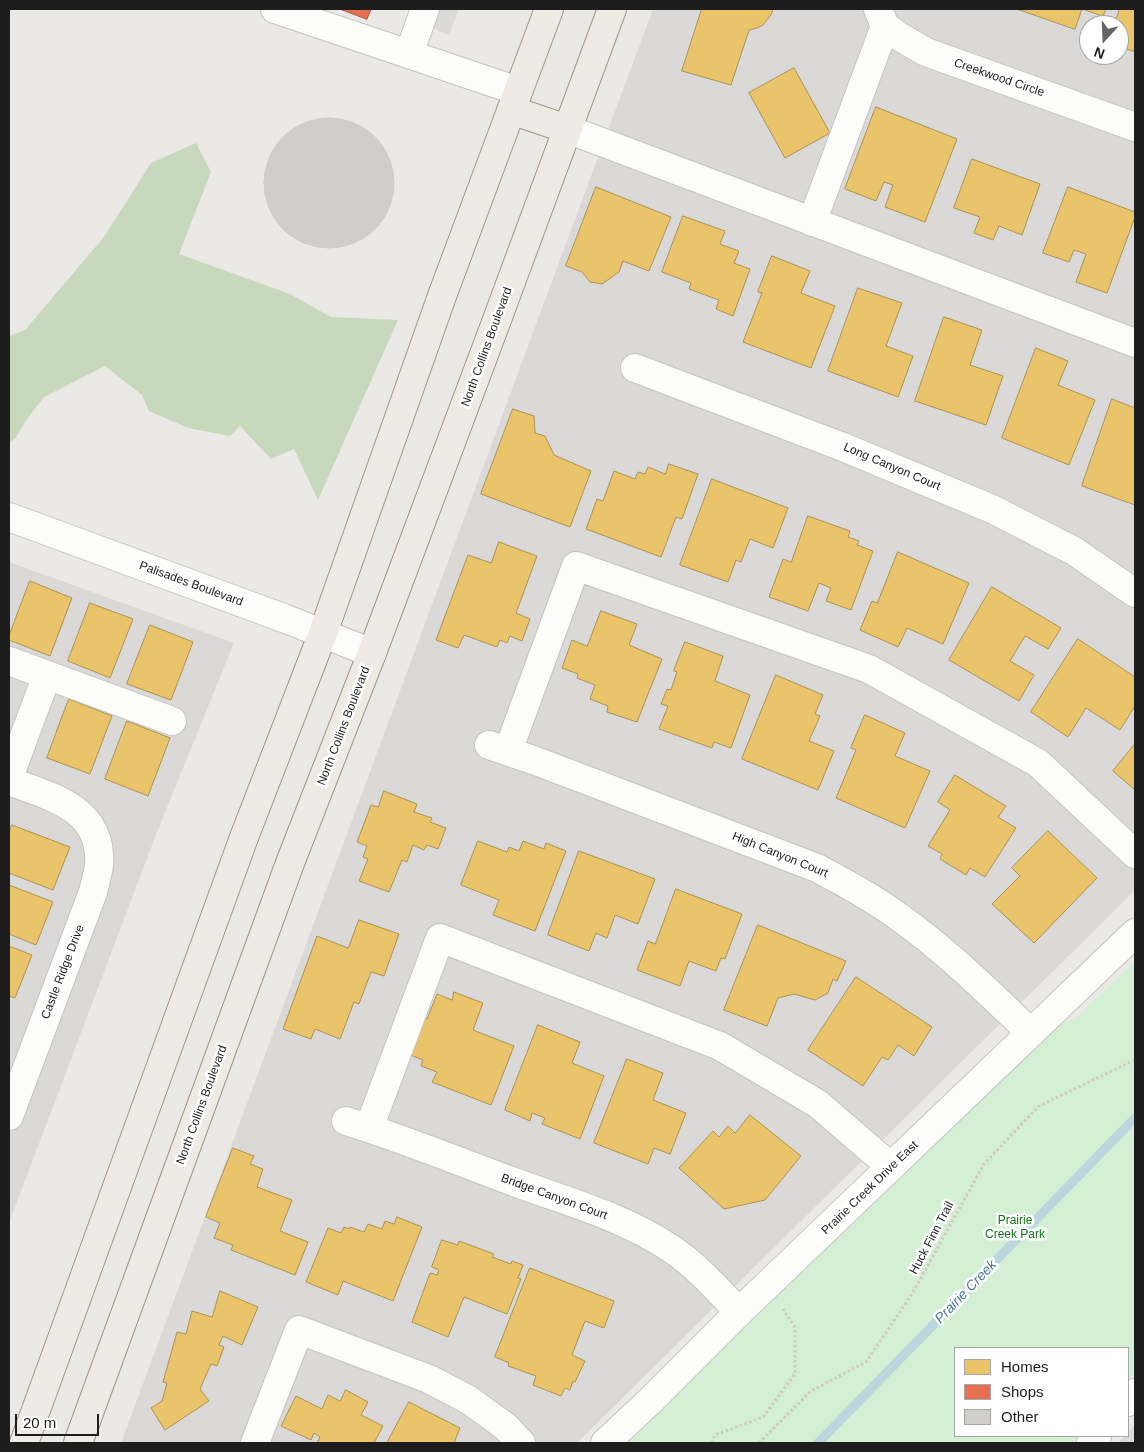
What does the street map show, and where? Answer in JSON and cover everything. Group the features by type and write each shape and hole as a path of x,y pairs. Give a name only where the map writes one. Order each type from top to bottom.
{"main road":[{"path":"24,1443 243,840 323,633 439,306 548,9"},
{"name":"North Collins Boulevard","path":"78,1443 290,863 372,653 612,9"},
{"path":"515,101 567,129"}],"street":[{"path":"275,9 409,54 515,101"},
{"path":"409,54 425,9"},
{"path":"812,222 882,17"},
{"name":"Creekwood Circle","path":"882,17 900,38 926,52 1135,127"},
{"path":"567,129 1135,343"},
{"name":"Long Canyon Court","path":"635,368 843,446 992,509 1074,551 1135,593"},
{"name":"Palisades Boulevard","path":"9,517 323,633 372,653"},
{"name":"High Canyon Court","path":"1031,1033 967,971 931,941 856,888 817,868 498,748 576,566 869,669 1038,763 1135,854"},
{"path":"9,661 172,721"},
{"path":"9,777 47,675"},
{"name":"Castle Ridge Drive","path":"9,781 64,802 78,812 90,827 98,844 99,866 93,892 9,1116"},
{"name":"Prairie Creek Drive East","path":"605,1443 1135,933"},
{"name":"Bridge Canyon Court","path":"739,1312 702,1273 671,1248 647,1234 605,1215 403,1140 357,1125 440,938 720,1046 818,1104 892,1167"},
{"path":"255,1443 298,1330 429,1379 469,1400 506,1427 521,1443"}],"path":[{"name":"Huck Finn Trail","path":"759,1443 810,1391 866,1362 912,1294 984,1164 1039,1106 1135,1060"},
{"path":"712,1443 715,1435 763,1417 795,1374 795,1327 768,1286"}],"shaded area":[{"path":"432,9 459,9 449,35 426,25"},
{"path":"653,9 1135,9 1135,890 577,1443 121,1443"},
{"path":"9,562 234,643 157,832 9,1223"},
{"path":"1135,1424 1135,1443 1118,1443 1124,1437 1129,1437 1129,1432"}],"green space":[{"path":"196,143 211,172 179,254 290,294 331,317 398,320 318,500 294,449 271,459 240,426 230,436 188,428 149,411 142,395 105,366 44,397 15,439 9,442 9,336 25,330 104,237 151,163"},
{"name":"Prairie Creek Park","path":"1135,962 1135,1373 1129,1380 1129,1347 954,1347 954,1437 1079,1437 1073,1443 616,1443 1056,1022 1074,1020"}],"building: Homes":[{"path":"702,9 773,9 763,25 749,30 731,85 682,71"},
{"path":"1017,9 1082,9 1075,29"},
{"path":"1083,9 1106,9 1103,15"},
{"path":"1120,9 1135,9 1135,52 1129,50 1129,15 1118,15"},
{"path":"794,68 830,133 785,158 749,93"},
{"path":"876,107 957,139 925,222 885,207 893,185 884,182 876,201 845,189"},
{"path":"972,159 1040,184 1022,235 999,226 993,240 974,233 980,217 954,208"},
{"path":"596,187 671,217 649,271 623,261 619,272 602,284 590,282 582,272 566,266"},
{"path":"1068,187 1135,212 1135,217 1107,293 1076,282 1086,254 1074,250 1069,262 1043,253"},
{"path":"683,216 725,231 720,244 739,251 734,263 750,269 733,316 716,309 719,300 689,289 691,283 662,272"},
{"path":"772,256 810,271 801,293 835,306 811,368 743,342 762,293 758,292"},
{"path":"858,288 902,303 886,346 913,356 898,397 828,371"},
{"path":"944,317 982,330 970,365 1003,376 986,425 915,401"},
{"path":"1036,348 1068,361 1058,385 1095,400 1069,465 1002,438"},
{"path":"1112,399 1135,408 1135,505 1082,486"},
{"path":"513,409 534,416 535,433 545,436 554,455 591,471 570,527 481,494"},
{"path":"669,464 698,474 682,519 676,517 661,557 586,529 597,499 603,501 614,471 635,479 638,472 645,474 648,467 665,474"},
{"path":"712,479 788,508 773,548 750,539 741,562 736,560 728,582 680,565"},
{"path":"808,516 850,531 848,537 859,541 857,545 873,551 851,610 826,601 831,588 819,583 808,611 769,597 783,559 791,562"},
{"path":"499,542 537,556 516,613 530,619 522,641 510,636 507,643 500,640 497,647 464,635 458,648 436,640 468,555 491,563"},
{"path":"898,552 969,583 943,644 907,628 898,647 860,630 872,601 877,603"},
{"path":"30,581 72,598 50,656 9,640"},
{"path":"992,587 1061,628 1048,649 1025,636 1010,661 1034,675 1019,701 949,660"},
{"path":"90,603 133,619 110,678 68,661"},
{"path":"601,611 637,624 629,645 662,659 637,722 607,712 608,706 590,699 595,685 577,678 578,674 562,668 572,640 587,646"},
{"path":"150,625 193,642 171,700 127,684"},
{"path":"1078,639 1135,677 1135,706 1120,730 1086,708 1068,737 1031,712"},
{"path":"685,642 723,656 715,681 750,695 731,748 714,742 712,748 659,729 668,706 661,704 667,689 671,690 677,672 674,671"},
{"path":"776,675 823,695 815,714 820,716 809,741 834,751 818,790 742,759"},
{"path":"69,699 112,716 90,774 47,758"},
{"path":"865,715 905,733 895,756 930,771 905,828 836,798 856,750 851,748"},
{"path":"127,721 170,738 148,796 105,779"},
{"path":"1135,744 1135,790 1113,771"},
{"path":"955,775 1006,806 998,817 1016,828 985,877 970,868 966,875 940,859 942,854 928,846 950,810 938,802"},
{"path":"384,791 417,804 414,812 432,818 430,822 446,828 438,849 427,845 424,850 413,845 407,862 402,860 389,892 359,881 368,859 363,857 367,846 357,842 371,805 378,807"},
{"path":"12,825 70,847 53,890 9,873 9,833"},
{"path":"1048,831 1097,878 1034,943 992,904 1020,876 1012,868"},
{"path":"478,841 507,852 509,847 519,851 523,841 544,849 546,843 566,851 535,931 493,915 499,900 461,885"},
{"path":"579,851 655,879 638,924 615,915 607,938 596,933 589,951 548,935"},
{"path":"9,885 53,902 36,945 9,934"},
{"path":"676,889 742,914 725,959 721,958 716,971 689,961 680,986 637,970 648,941 655,944"},
{"path":"359,920 399,934 384,976 371,972 359,1004 354,1002 340,1039 315,1029 311,1039 283,1029 317,936 348,948"},
{"path":"758,925 846,961 837,981 833,979 828,993 815,1000 794,994 778,998 767,1026 724,1010"},
{"path":"9,946 32,955 15,998 9,996"},
{"path":"856,977 932,1027 914,1056 898,1045 888,1060 882,1057 863,1086 808,1050"},
{"path":"454,992 483,1003 473,1030 514,1046 491,1105 432,1082 437,1072 421,1066 423,1060 408,1054 423,1017 427,1019 437,994 452,1000"},
{"path":"538,1025 580,1042 572,1063 604,1076 580,1139 542,1124 545,1118 532,1113 530,1121 505,1110"},
{"path":"627,1059 663,1073 653,1100 686,1113 670,1154 654,1148 648,1164 594,1143"},
{"path":"750,1115 801,1156 765,1200 724,1209 679,1168 713,1131 719,1137 728,1126 735,1133"},
{"path":"233,1148 254,1156 250,1164 263,1169 257,1187 292,1200 280,1231 308,1242 295,1275 231,1250 233,1245 214,1238 220,1223 206,1217"},
{"path":"397,1217 422,1227 393,1301 343,1281 338,1295 306,1282 328,1228 341,1233 344,1227 364,1232 368,1224 382,1229 385,1221 394,1224"},
{"path":"442,1240 458,1245 459,1241 494,1254 492,1257 511,1264 512,1261 523,1265 518,1278 521,1279 507,1314 464,1297 448,1337 412,1322 430,1273 437,1275 439,1270 432,1267"},
{"path":"530,1268 614,1301 604,1328 585,1321 572,1355 585,1361 570,1390 565,1388 561,1396 533,1385 536,1376 508,1366 509,1363 495,1357"},
{"path":"220,1291 258,1307 242,1345 223,1336 219,1345 224,1347 217,1366 211,1364 200,1389 209,1401 165,1430 151,1408 162,1401 167,1383 163,1382 177,1332 186,1334 192,1311 212,1317"},
{"path":"346,1390 368,1402 361,1415 383,1426 374,1443 317,1443 320,1437 314,1433 311,1440 281,1426 296,1396 322,1409 328,1395 340,1401"},
{"path":"409,1402 460,1428 454,1443 387,1443"}],"building: Shops":[{"path":"340,9 371,9 367,19"}],"building: Other":[{"path":"329,118 354,122 375,137 390,158 394,183 390,208 375,229 354,244 329,248 304,244 283,229 268,208 264,183 268,158 283,137 304,122"}],"waterway":[{"name":"Prairie Creek","path":"818,1443 1135,1118"}]}
